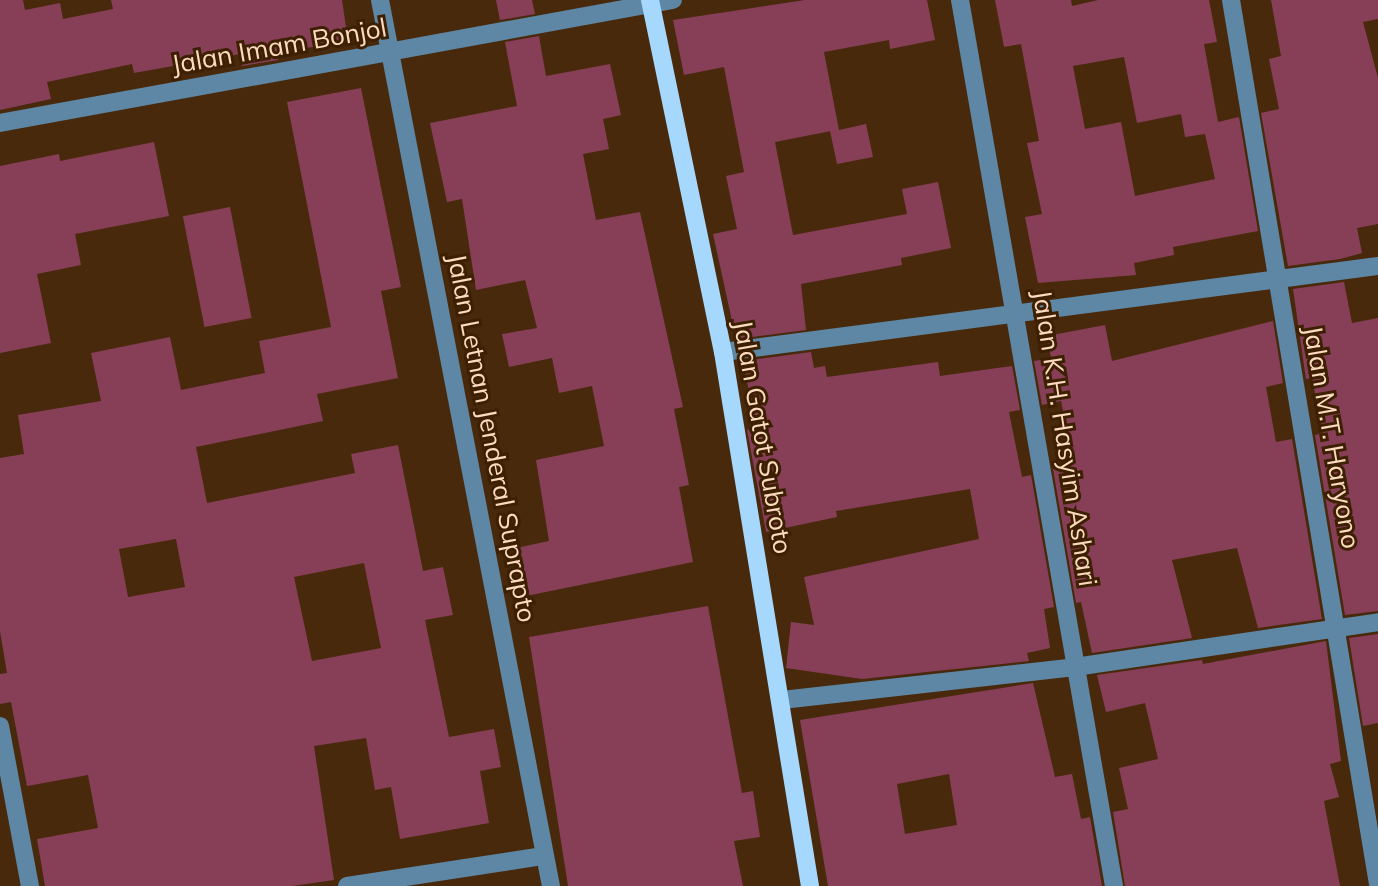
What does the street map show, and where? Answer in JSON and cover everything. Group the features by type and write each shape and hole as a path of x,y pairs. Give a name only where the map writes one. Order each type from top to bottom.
{"main road":[{"name":"Jalan Gatot Subroto","path":"650,2 723,352 782,700 810,886"}],"street":[{"name":"Jalan Letnan Jenderal Suprapto","path":"380,0 551,886"},
{"name":"Jalan Imam Bonjol","path":"0,123 392,53 650,2 673,0"},
{"name":"Jalan K.H. Hasyim Ashari","path":"960,0 1018,312 1075,667 1114,886"},
{"name":"Jalan M.T. Haryono","path":"1231,0 1276,280 1339,628 1378,884"},
{"path":"723,352 1378,266"},
{"path":"782,700 1075,667 1378,622"},
{"path":"0,726 8,807 30,886"},
{"path":"347,886 544,856"}],"building":[{"path":"0,0 23,0 25,10 60,3 63,19 113,9 111,0 342,0 348,41 277,53 278,60 242,66 240,54 134,73 132,64 47,82 51,99 0,110"},
{"path":"496,0 532,0 535,14 500,20"},
{"path":"805,0 927,0 935,40 890,49 889,40 824,52 839,130 866,124 873,157 837,164 830,131 775,142 793,235 907,214 902,189 938,182 951,248 901,258 902,265 801,284 806,330 736,339 713,234 737,229 726,176 744,172 724,67 684,75 673,20"},
{"path":"995,0 1071,0 1072,6 1098,0 1209,0 1217,42 1204,44 1218,122 1239,117 1258,231 1173,247 1174,255 1134,263 1136,275 1038,283 1025,217 1042,214 1027,143 1039,141 1021,44 1004,47","holes":["1124,57 1137,123 1181,114 1185,137 1205,134 1215,179 1135,196 1121,122 1085,129 1073,66"]},
{"path":"1271,0 1378,0 1378,19 1363,22 1378,78 1378,224 1357,228 1362,253 1340,259 1288,266 1261,113 1279,109 1269,59 1281,56"},
{"path":"539,36 546,76 610,64 621,115 603,119 609,149 583,154 596,220 640,212 683,407 674,409 689,485 679,487 693,562 526,596 516,548 549,541 536,460 604,446 592,386 559,393 552,358 509,367 502,334 537,328 525,280 476,290 462,199 447,202 430,123 517,106 505,42"},
{"path":"361,88 401,287 381,291 398,378 317,394 323,421 196,447 207,503 355,473 351,454 398,445 423,571 443,567 453,615 425,620 449,737 494,729 501,767 480,771 489,823 400,839 391,787 375,790 366,738 314,746 334,880 292,886 45,886 37,839 98,828 88,775 27,786 11,702 0,704 0,674 7,673 0,631 0,458 24,454 18,415 101,401 91,353 170,337 181,390 265,373 259,341 331,327 287,102","holes":["176,539 185,587 128,597 119,549","364,563 381,648 312,661 294,577"]},
{"path":"154,142 169,216 75,234 81,265 37,274 51,343 0,353 0,166 59,154 60,161"},
{"path":"230,207 252,318 204,327 183,216"},
{"path":"1344,282 1352,323 1378,318 1378,611 1345,615 1315,435 1323,433 1312,378 1306,379 1293,289"},
{"path":"1273,321 1283,383 1266,387 1276,442 1292,439 1322,619 1258,628 1237,548 1172,560 1192,638 1092,653 1081,602 1076,603 1053,469 1074,464 1061,401 1042,405 1034,361 1051,358 1047,336 1105,325 1112,361"},
{"path":"811,352 814,368 825,366 827,377 938,362 940,376 1012,366 1020,410 1009,412 1022,477 1031,475 1054,607 1044,609 1050,648 1027,653 1029,661 862,679 786,668 791,622 814,625 804,577 979,539 970,489 836,511 837,517 766,532 747,430 756,428 743,361"},
{"path":"708,606 742,793 753,791 760,837 734,841 743,886 568,886 529,637"},
{"path":"1378,634 1378,723 1363,726 1349,638"},
{"path":"1326,641 1341,761 1330,764 1339,797 1324,801 1340,886 1125,886 1113,812 1128,809 1119,768 1158,759 1145,703 1106,712 1097,675 1202,660 1203,664"},
{"path":"1033,683 1055,777 1072,774 1081,819 1090,817 1102,886 828,886 800,720","holes":["949,774 957,825 905,834 897,784"]}]}
